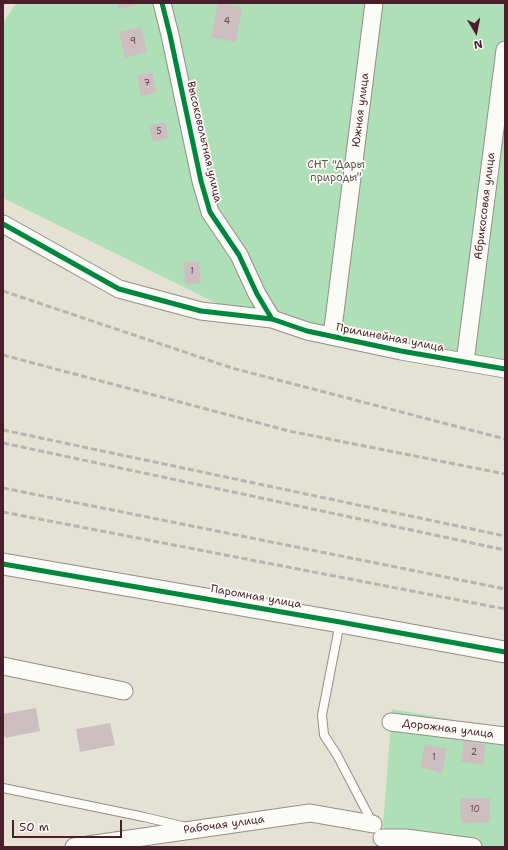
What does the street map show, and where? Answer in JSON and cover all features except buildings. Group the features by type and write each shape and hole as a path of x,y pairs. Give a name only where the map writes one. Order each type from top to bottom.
{"street":[{"name":"Высоковольтная улица","path":"162,3 201,181 210,212 240,255 258,294 272,319"},
{"name":"Южная улица","path":"332,336 374,3"},
{"name":"Абрикосовая улица","path":"465,362 505,50"},
{"name":"Прилинейная улица","path":"3,224 118,289 201,311 272,319 307,331 401,351 505,369"},
{"name":"Паромная улица","path":"3,564 505,652"},
{"path":"3,666 124,691"},
{"name":"Дорожная улица","path":"391,722 505,736"},
{"name":"Рабочая улица","path":"74,847 310,812 379,834 474,847"}],"lane":[{"path":"340,622 322,715 324,735 337,754 379,834"},
{"path":"3,788 195,829"}],"green space":[{"name":"СНТ \"Дары природы\"","path":"16,3 505,3 505,378 267,328 3,198 3,23"},
{"path":"392,709 505,729 505,847 395,847 383,827"}],"railway":[{"path":"3,291 232,368 505,439"},
{"path":"3,355 289,431 505,474"},
{"path":"3,430 505,536"},
{"path":"3,443 505,550"},
{"path":"3,488 505,589"},
{"path":"3,512 505,609"}],"cycle path":[{"path":"162,3 201,181 210,212 239,255 257,294 272,319"},
{"path":"3,224 119,289 201,311 272,319 307,331 401,351 505,369"},
{"path":"3,564 505,652"}]}
